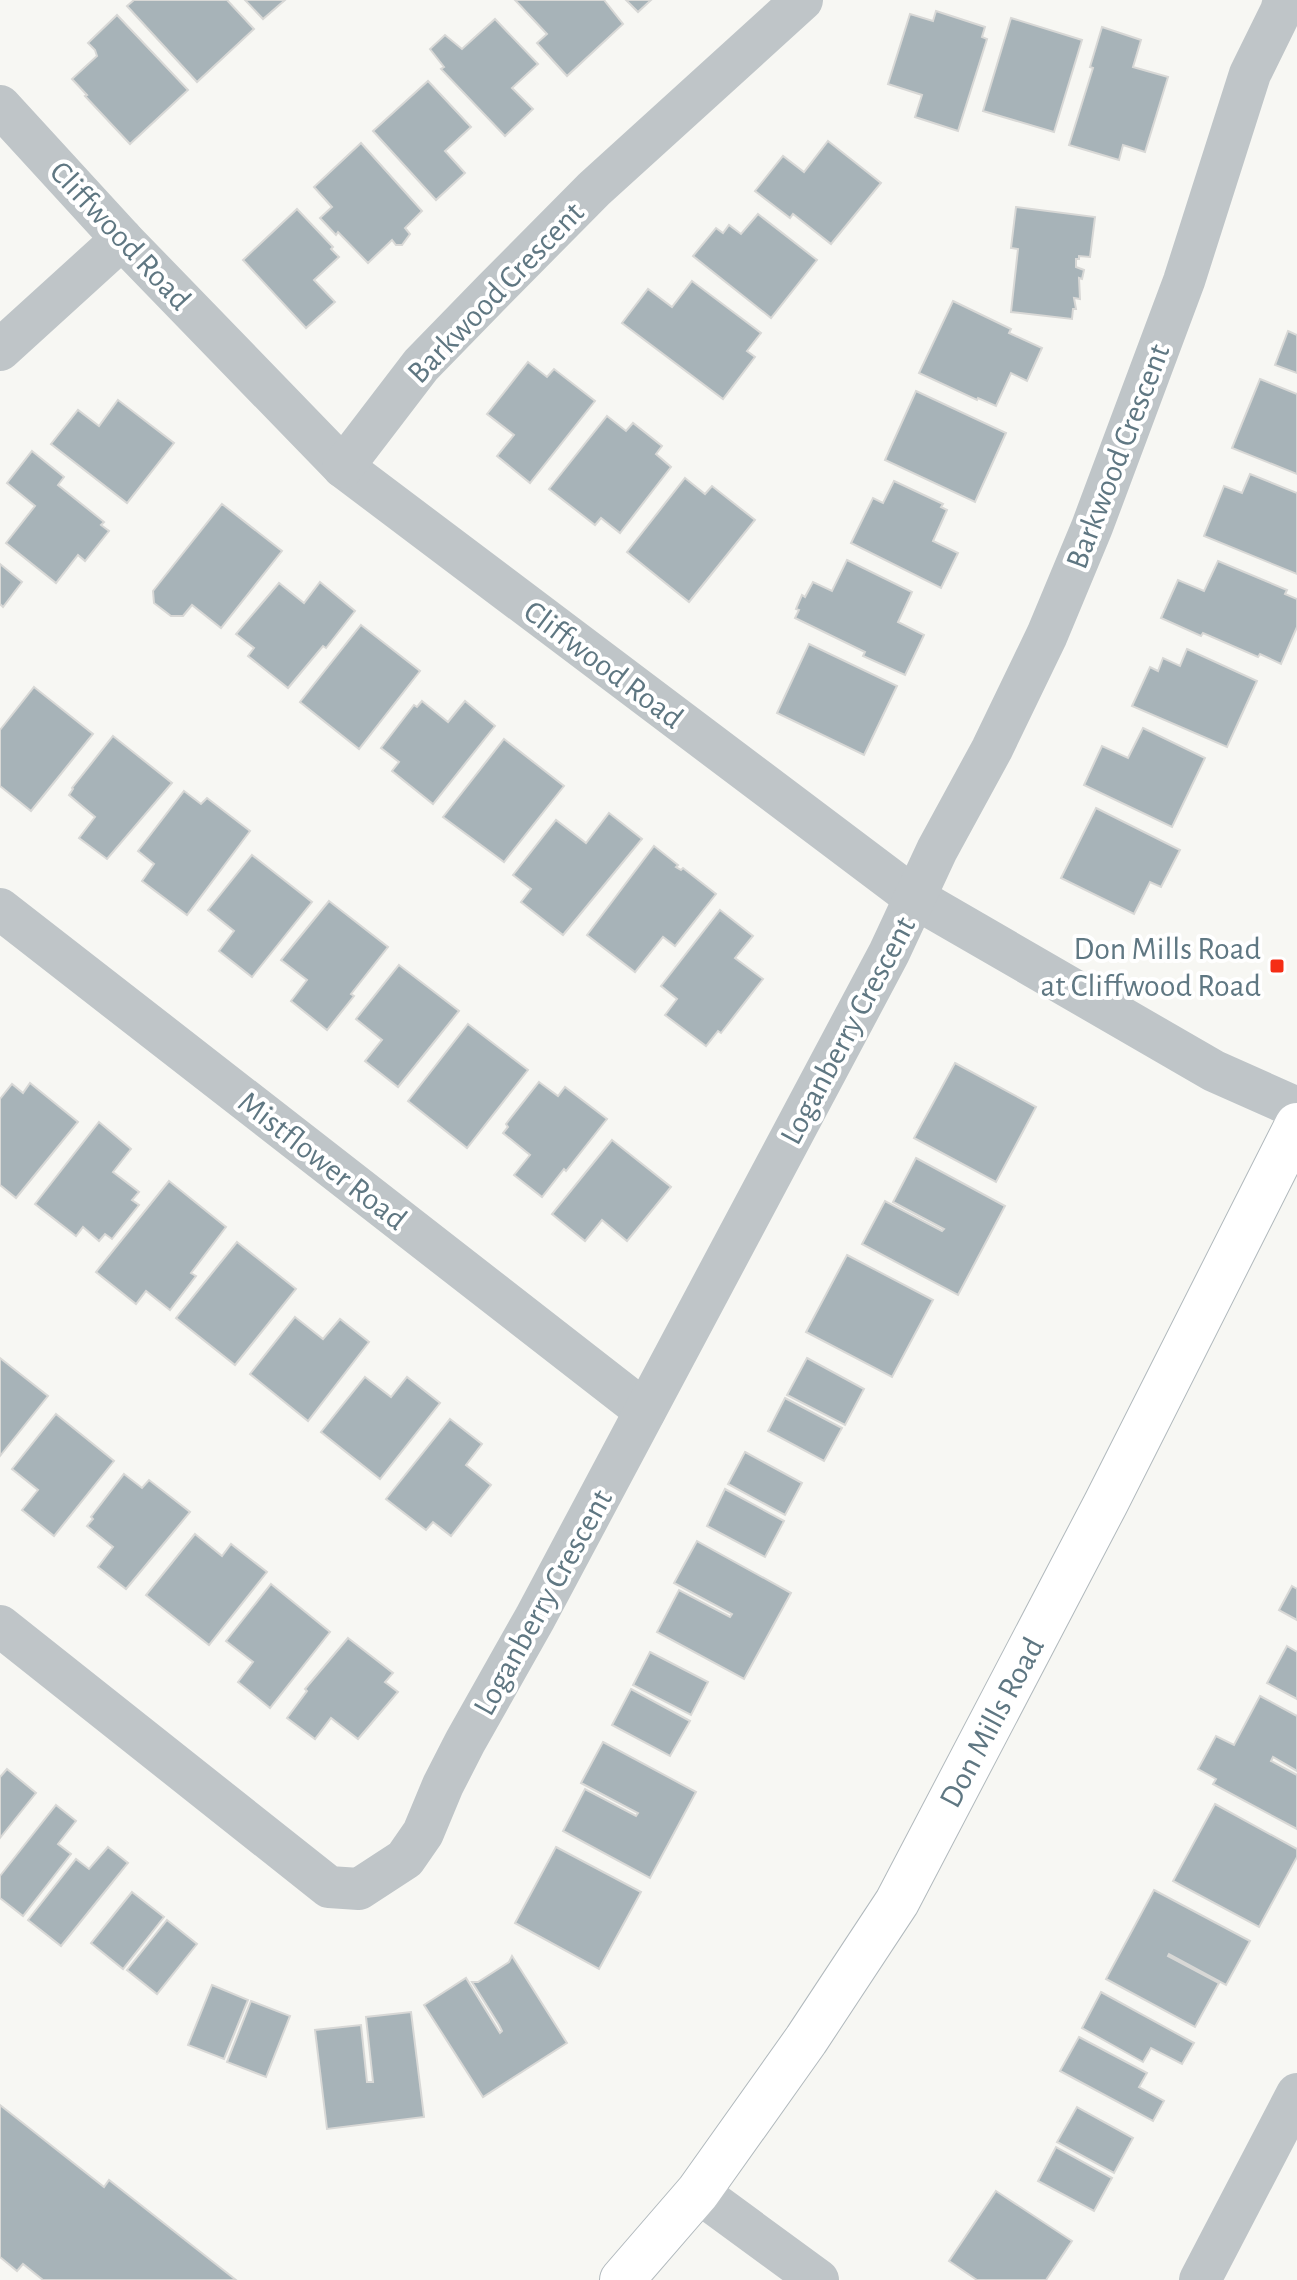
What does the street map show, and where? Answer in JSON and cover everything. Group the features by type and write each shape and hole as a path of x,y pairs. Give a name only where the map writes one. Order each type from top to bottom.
{"main road":[{"name":"Don Mills Road","path":"622,2280 698,2192 806,2040 897,1902 1106,1503 1297,1125"}],"street":[{"name":"Barkwood Crescent","path":"343,467 421,365 494,290 594,189 802,0"},
{"name":"Barkwood Crescent","path":"915,898 1047,635 1092,527 1184,281 1250,74 1284,0"},
{"name":"Cliffwood Road","path":"0,106 122,239 343,467 915,898 1214,1071 1297,1108"},
{"path":"0,350 122,239"},
{"name":"Loganberry Crescent","path":"0,1626 329,1887 359,1889 405,1859 423,1833 465,1742 535,1618 889,953 915,898"},
{"name":"Mistflower Road","path":"0,909 645,1411"},
{"path":"1200,2280 1297,2094"},
{"path":"698,2192 818,2280"}],"building":[{"path":"134,0 227,0 254,29 197,82 127,6"},
{"path":"245,0 285,0 263,19"},
{"path":"515,0 604,0 623,24 567,76 537,43 547,34"},
{"path":"626,0 651,0 638,12"},
{"path":"936,11 985,27 982,37 987,39 958,131 915,117 922,95 888,84 910,14 933,21"},
{"path":"117,15 188,90 130,144 72,79 97,56 88,43"},
{"path":"1011,18 1082,40 1054,132 983,111"},
{"path":"495,19 538,64 512,88 533,109 505,136 441,69 444,67 430,49 445,35 462,49"},
{"path":"1102,27 1141,40 1133,67 1168,77 1145,152 1123,145 1119,160 1069,145"},
{"path":"428,81 471,127 445,151 465,173 436,200 373,131"},
{"path":"828,141 881,183 831,244 793,214 790,218 755,191 783,156 804,172"},
{"path":"361,143 422,211 405,228 410,234 402,245 396,245 392,240 368,263 320,218 332,207 314,187"},
{"path":"1016,207 1095,217 1090,257 1079,256 1076,259 1076,267 1084,270 1082,279 1079,278 1080,299 1074,298 1076,309 1073,309 1072,319 1011,312 1018,249 1011,248"},
{"path":"297,209 339,257 314,280 335,302 306,328 243,260"},
{"path":"758,214 817,260 771,318 693,256 716,228 723,233 729,225 741,234"},
{"path":"692,281 761,333 747,351 755,357 723,399 622,323 648,289 672,307"},
{"path":"953,301 1042,348 1027,381 1011,373 996,406 919,373"},
{"path":"1288,331 1297,335 1297,373 1275,365"},
{"path":"528,362 547,377 554,369 595,401 530,483 497,456 514,435 487,414"},
{"path":"1260,379 1297,394 1297,474 1232,448"},
{"path":"916,391 1006,433 975,502 885,460"},
{"path":"118,400 174,443 127,503 51,444 78,410 99,426"},
{"path":"607,416 626,431 633,423 662,446 656,454 671,467 620,533 601,518 595,525 549,489"},
{"path":"32,451 64,477 58,485 104,522 101,525 109,531 85,561 78,555 56,583 6,543 35,506 7,483"},
{"path":"1250,474 1297,493 1297,574 1204,536 1224,486 1242,493"},
{"path":"685,478 705,494 712,486 755,520 689,602 627,552"},
{"path":"894,481 943,504 941,507 947,510 933,541 958,553 941,588 851,543 873,498 883,503"},
{"path":"222,504 282,551 221,628 192,605 183,616 171,616 154,603 153,591"},
{"path":"847,560 912,592 898,622 924,635 905,675 863,656 865,652 795,618 802,595 805,597 813,582 832,591"},
{"path":"1218,561 1287,590 1285,594 1297,599 1297,627 1281,664 1203,633 1201,636 1161,618 1178,580 1204,591"},
{"path":"0,564 22,582 3,607 0,604"},
{"path":"320,582 355,611 326,648 323,646 288,688 248,656 254,648 236,634 279,583 304,603"},
{"path":"361,625 420,671 359,749 300,702"},
{"path":"809,644 897,686 864,755 777,713"},
{"path":"1187,649 1257,681 1227,747 1132,706 1150,667 1158,671 1163,658 1180,666"},
{"path":"34,687 93,734 31,811 0,786 0,730"},
{"path":"422,701 448,722 465,701 495,726 433,804 392,771 399,762 381,748 414,705 417,707"},
{"path":"1143,728 1205,758 1172,827 1084,785 1102,746 1128,758"},
{"path":"113,736 172,783 107,859 79,838 95,817 69,795"},
{"path":"504,739 564,786 504,862 443,817"},
{"path":"184,791 201,804 207,798 250,831 187,915 142,881 154,864 138,851"},
{"path":"1096,808 1180,850 1161,887 1150,882 1134,914 1061,878"},
{"path":"609,813 642,839 563,935 521,902 531,889 513,875 556,820 586,843"},
{"path":"654,846 678,865 676,867 683,868 716,894 675,946 663,937 635,972 587,935"},
{"path":"252,855 312,902 252,977 219,951 234,931 208,910"},
{"path":"329,901 388,947 327,1030 291,1001 307,980 281,960"},
{"path":"720,910 753,936 735,958 763,979 721,1033 718,1031 706,1046 665,1015 677,999 661,986"},
{"path":"399,965 459,1011 398,1087 365,1061 382,1040 356,1019"},
{"path":"468,1024 528,1070 467,1148 408,1101"},
{"path":"955,1063 1036,1107 996,1182 914,1138"},
{"path":"539,1082 558,1096 565,1087 607,1119 542,1197 514,1175 530,1155 503,1133 508,1127 506,1124"},
{"path":"30,1083 78,1122 16,1198 0,1185 0,1099 12,1084 23,1093"},
{"path":"99,1122 131,1149 113,1172 139,1192 132,1200 139,1205 112,1239 105,1234 99,1241 83,1227 76,1236 35,1204"},
{"path":"612,1140 671,1187 627,1241 602,1220 585,1241 552,1214"},
{"path":"916,1158 1005,1206 958,1295 862,1244 885,1201 942,1231 944,1229 893,1202"},
{"path":"169,1181 226,1227 191,1273 196,1276 170,1310 146,1291 136,1304 96,1272"},
{"path":"237,1242 296,1289 235,1365 176,1318"},
{"path":"847,1255 933,1300 892,1377 806,1332"},
{"path":"295,1317 323,1339 340,1319 369,1342 308,1421 250,1374"},
{"path":"0,1358 48,1396 0,1456"},
{"path":"807,1358 864,1389 845,1425 787,1395"},
{"path":"365,1377 391,1397 407,1377 440,1403 380,1479 321,1432"},
{"path":"785,1398 842,1428 824,1461 768,1431"},
{"path":"56,1414 114,1461 54,1536 22,1510 38,1490 12,1469"},
{"path":"450,1419 482,1444 466,1465 491,1485 451,1536 433,1522 426,1530 386,1499"},
{"path":"745,1452 802,1483 785,1515 728,1484"},
{"path":"124,1474 142,1488 149,1480 190,1512 126,1589 98,1567 113,1547 87,1526"},
{"path":"725,1489 784,1521 765,1557 707,1526"},
{"path":"195,1534 222,1556 231,1544 267,1572 209,1645 146,1595"},
{"path":"697,1541 791,1593 744,1679 657,1632 679,1590 730,1617 732,1614 674,1583"},
{"path":"271,1584 330,1632 270,1708 238,1682 253,1662 226,1641"},
{"path":"1292,1586 1297,1589 1297,1620 1279,1610"},
{"path":"348,1638 393,1673 385,1682 398,1692 358,1739 331,1718 315,1739 287,1718 307,1691 305,1689"},
{"path":"1287,1646 1297,1652 1297,1699 1267,1683"},
{"path":"650,1652 708,1682 691,1715 633,1685"},
{"path":"631,1689 690,1721 670,1756 612,1725"},
{"path":"1260,1696 1297,1716 1297,1771 1273,1757 1271,1761 1297,1775 1297,1829 1213,1784 1216,1779 1198,1769 1216,1736 1234,1745"},
{"path":"603,1742 696,1792 650,1878 563,1831 585,1789 636,1816 638,1813 581,1783"},
{"path":"7,1769 36,1793 0,1838 0,1777"},
{"path":"1215,1804 1297,1849 1297,1857 1259,1927 1173,1881"},
{"path":"56,1805 76,1821 58,1844 71,1854 23,1916 0,1898 0,1876"},
{"path":"108,1847 128,1863 61,1946 28,1920 76,1859 89,1869"},
{"path":"556,1847 641,1892 599,1969 515,1923"},
{"path":"1154,1890 1250,1941 1226,1985 1169,1954 1219,1983 1195,2027 1106,1979"},
{"path":"132,1892 164,1917 123,1969 91,1943"},
{"path":"167,1920 197,1944 157,1994 127,1970"},
{"path":"512,1956 567,2043 483,2097 424,2005 466,1978 500,2033 499,2025 472,1982 478,1982 509,1962"},
{"path":"212,1985 248,2000 224,2059 188,2045"},
{"path":"1101,1992 1194,2043 1182,2064 1151,2048 1143,2062 1082,2028"},
{"path":"251,2001 290,2016 266,2077 227,2062"},
{"path":"411,2012 424,2117 327,2129 315,2030 361,2025 367,2082 373,2082 366,2017"},
{"path":"1079,2037 1147,2073 1139,2087 1164,2101 1153,2121 1060,2071"},
{"path":"0,2105 104,2187 109,2180 236,2280 43,2280 23,2264 17,2271 0,2257"},
{"path":"1077,2107 1133,2138 1114,2173 1057,2142"},
{"path":"1056,2147 1112,2178 1094,2211 1038,2181"},
{"path":"996,2191 1072,2241 1046,2280 977,2280 949,2261"}],"place":[{"name":"Don Mills Road at Cliffwood Road","path":"1277,966"}]}
